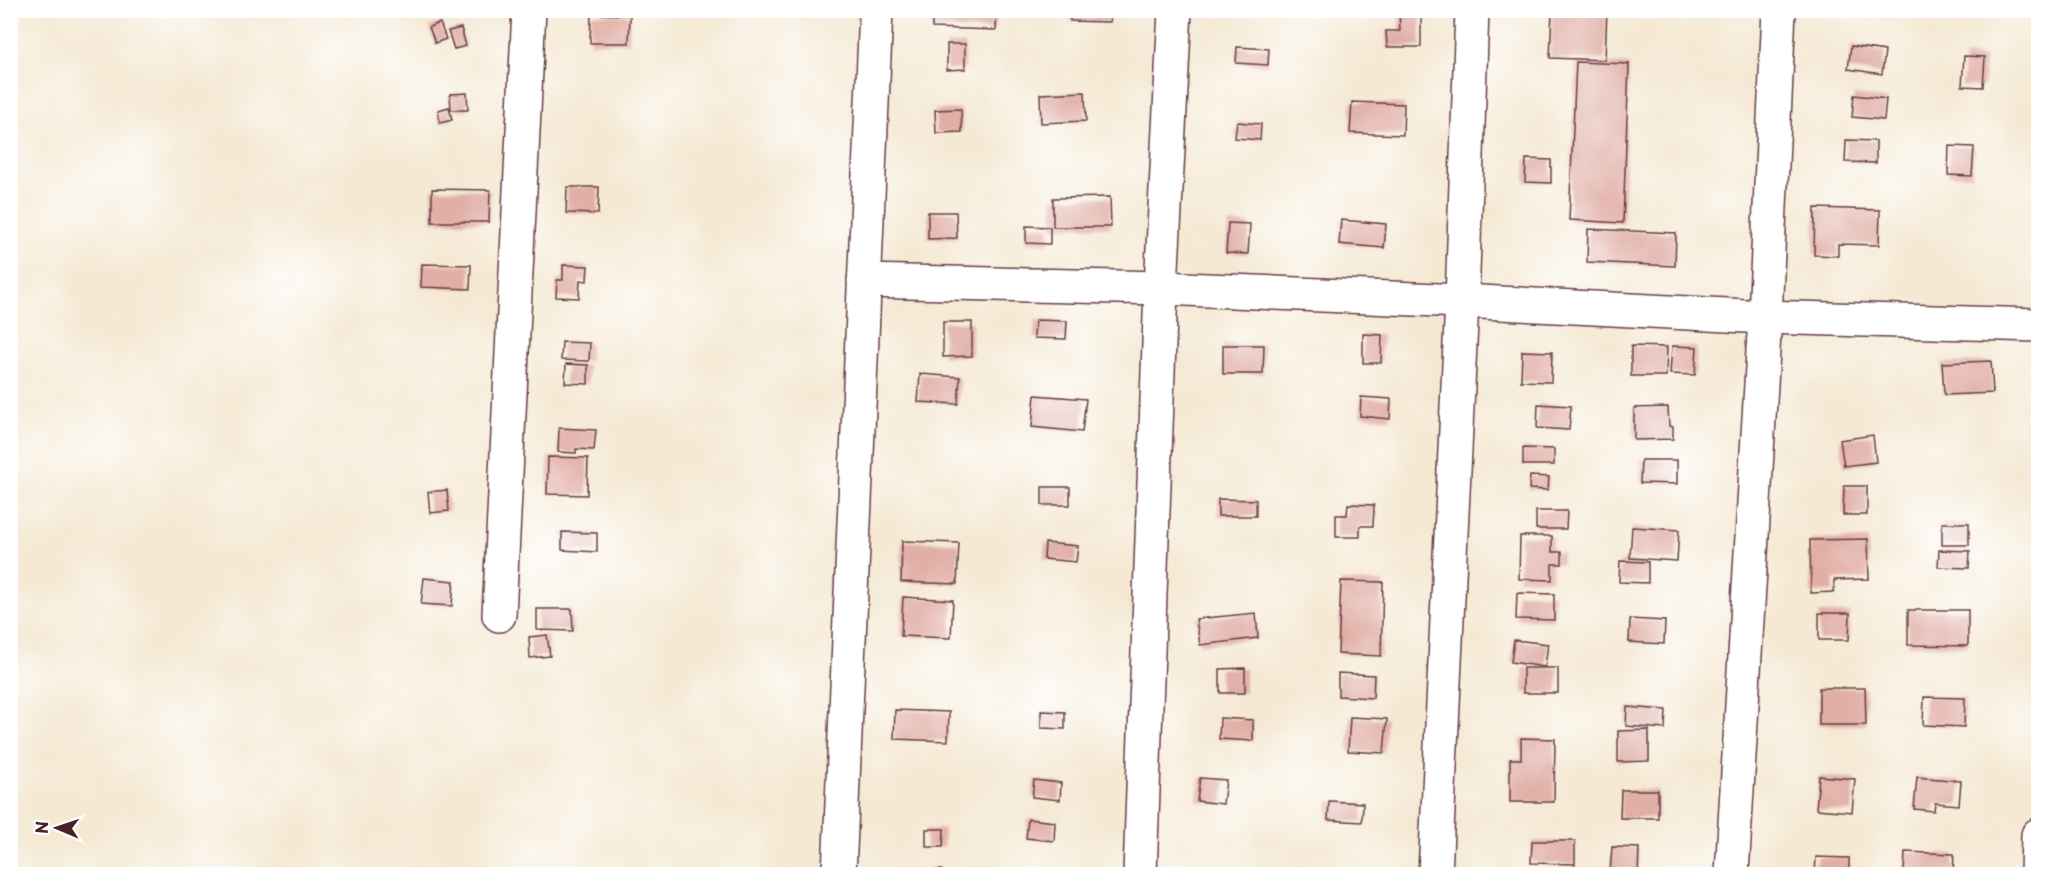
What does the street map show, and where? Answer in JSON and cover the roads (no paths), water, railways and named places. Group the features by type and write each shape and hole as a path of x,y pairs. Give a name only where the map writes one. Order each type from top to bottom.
{"street":[{"path":"499,615 529,10"},
{"path":"839,874 876,10"},
{"path":"1140,874 1161,288 1175,10"},
{"path":"1435,874 1462,301 1472,10"},
{"path":"1732,874 1765,317 1779,10"},
{"path":"864,282 1161,288 1765,317 2038,325"},
{"path":"2037,874 2038,835"}]}
